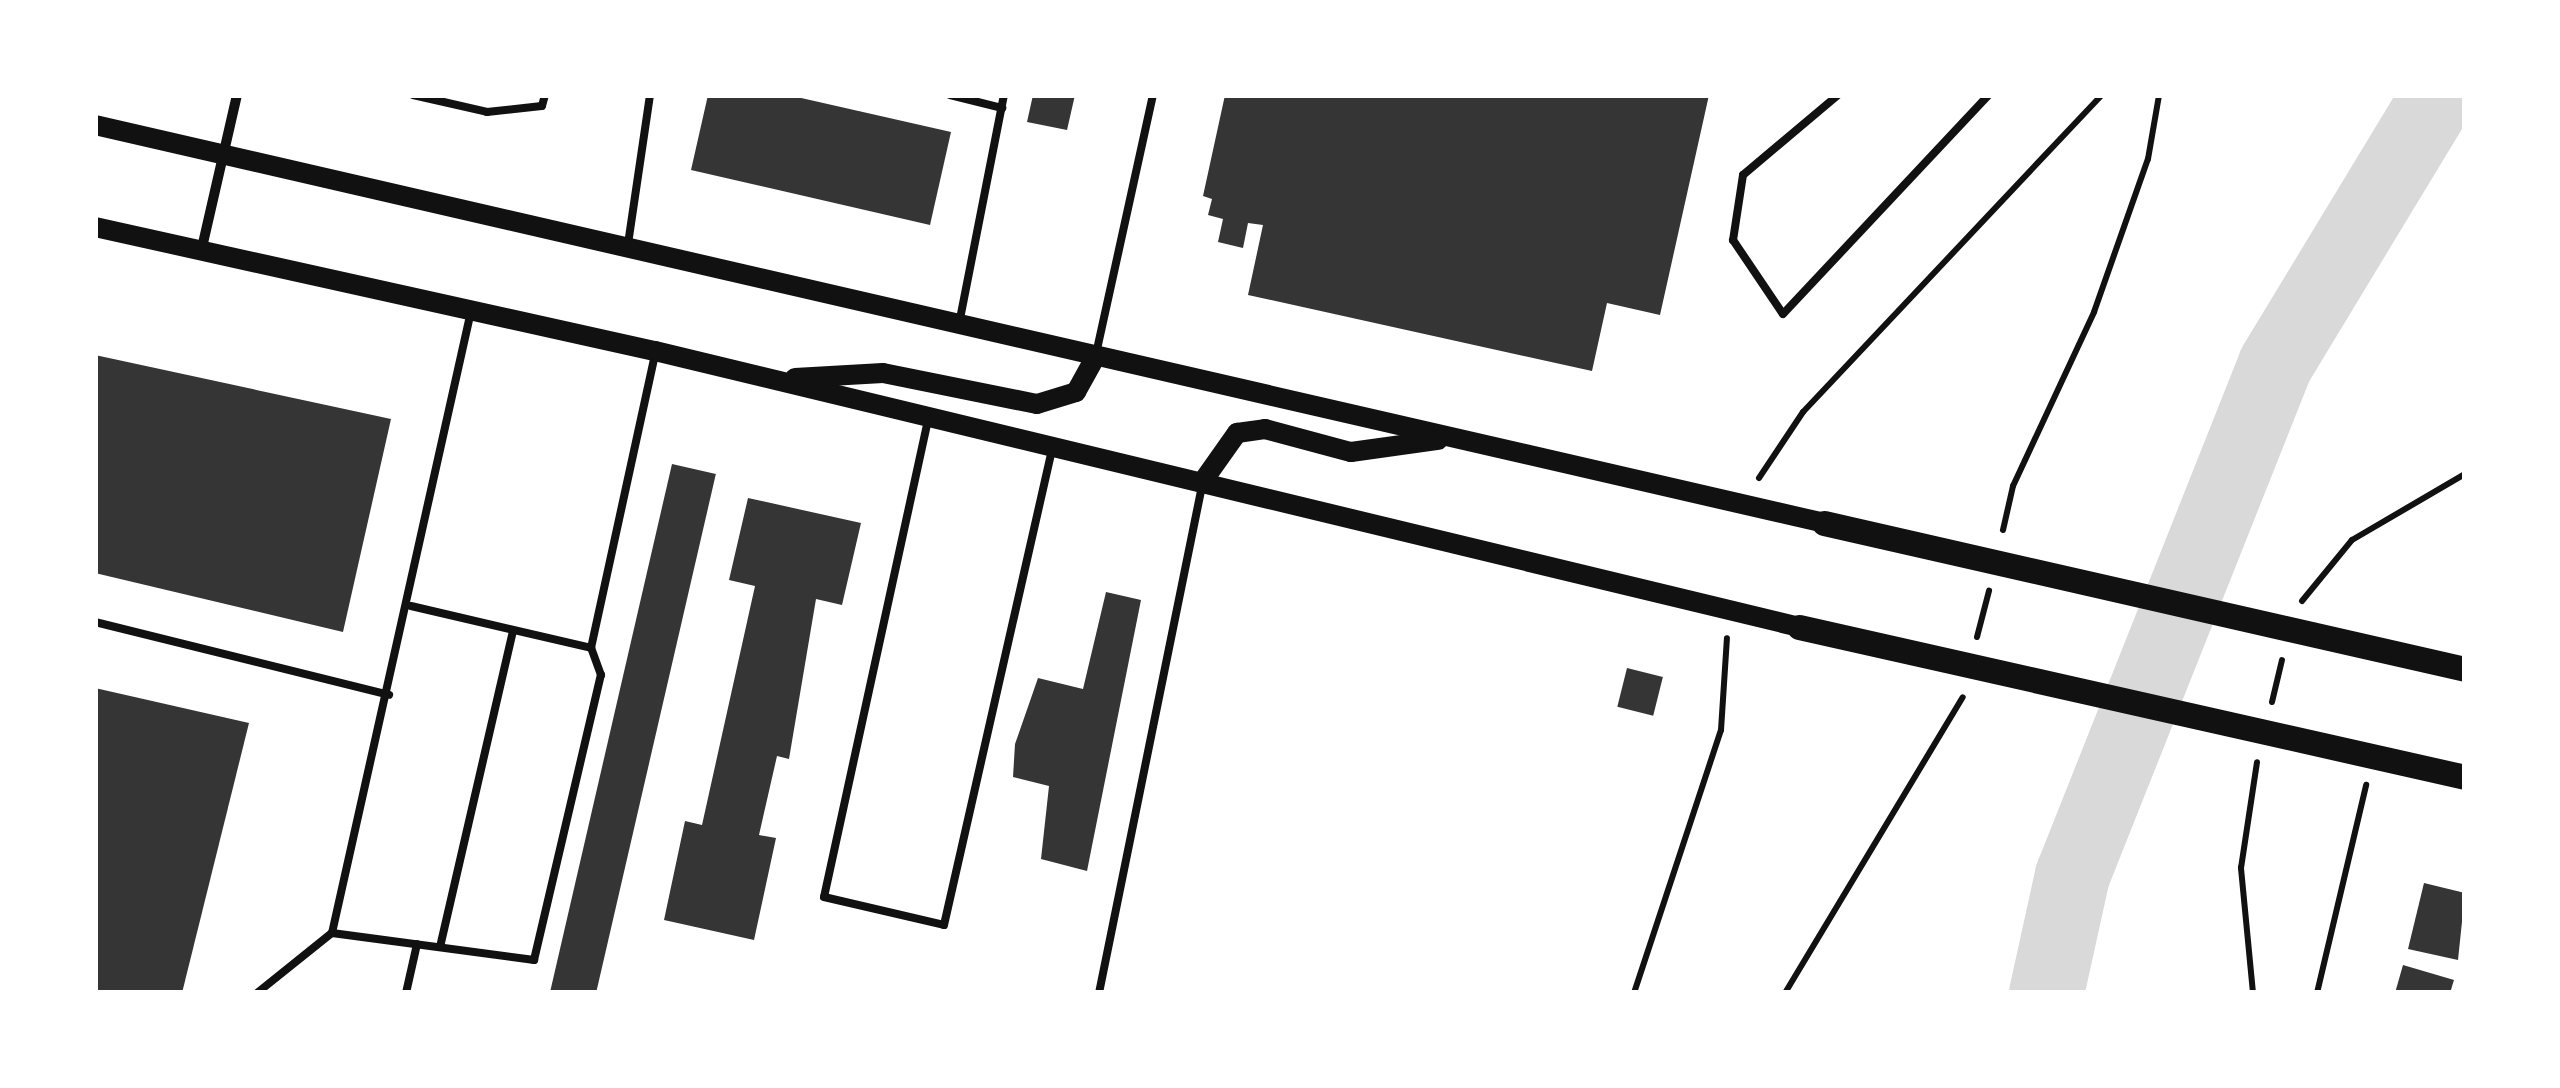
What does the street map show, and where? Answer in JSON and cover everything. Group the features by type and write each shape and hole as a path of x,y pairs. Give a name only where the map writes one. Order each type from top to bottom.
{"main road":[{"path":"95,125 958,328 2465,668"},
{"path":"95,227 656,351 1799,627 2465,777"},
{"path":"773,379 883,373 1038,404 1076,392 1095,358"},
{"path":"1203,482 1220,446 1251,431 1351,452 1455,438"}],"street":[{"path":"201,253 237,95"}],"lane":[{"path":"413,95 488,112 542,106 545,95"},
{"path":"628,248 650,95"},
{"path":"950,95 1002,108"},
{"path":"958,328 1004,95"},
{"path":"1095,358 1153,95"},
{"path":"1838,95 1742,175 1733,240 1783,314 1989,95"},
{"path":"257,993 332,933 411,606 471,311"},
{"path":"332,933 534,960 601,675 590,648 656,351"},
{"path":"930,416 824,896 944,926 1052,445"},
{"path":"1098,993 1203,482"},
{"path":"411,606 590,648"},
{"path":"95,622 389,694"},
{"path":"440,948 513,630"},
{"path":"406,993 417,944"}],"path":[{"path":"1742,504 1803,412 2102,95"},
{"path":"1634,993 1720,730 1729,610"},
{"path":"2317,993 2371,758"}],"building":[{"path":"708,95 788,95 951,132 930,225 691,170"},
{"path":"1033,95 1075,95 1067,130 1027,122"},
{"path":"1225,95 1709,95 1660,315 1607,303 1592,371 1248,295 1263,225 1248,223 1243,248 1218,242 1223,219 1208,215 1212,199 1203,196"},
{"path":"95,355 391,419 343,632 95,573"},
{"path":"672,464 716,474 596,993 550,993"},
{"path":"748,498 861,523 842,605 816,599 789,759 777,756 759,835 776,838 754,940 664,920 685,821 702,825 755,586 729,580"},
{"path":"1106,592 1141,600 1087,871 1041,859 1049,786 1013,777 1015,744 1038,678 1083,689"},
{"path":"1627,668 1663,677 1653,716 1617,707"},
{"path":"95,688 249,723 182,993 95,993"},
{"path":"2424,883 2465,893 2458,960 2408,949"},
{"path":"2403,965 2454,980 2450,993 2395,993"}],"waterway":[{"path":"2046,993 2072,875 2275,364 2438,95"}]}
